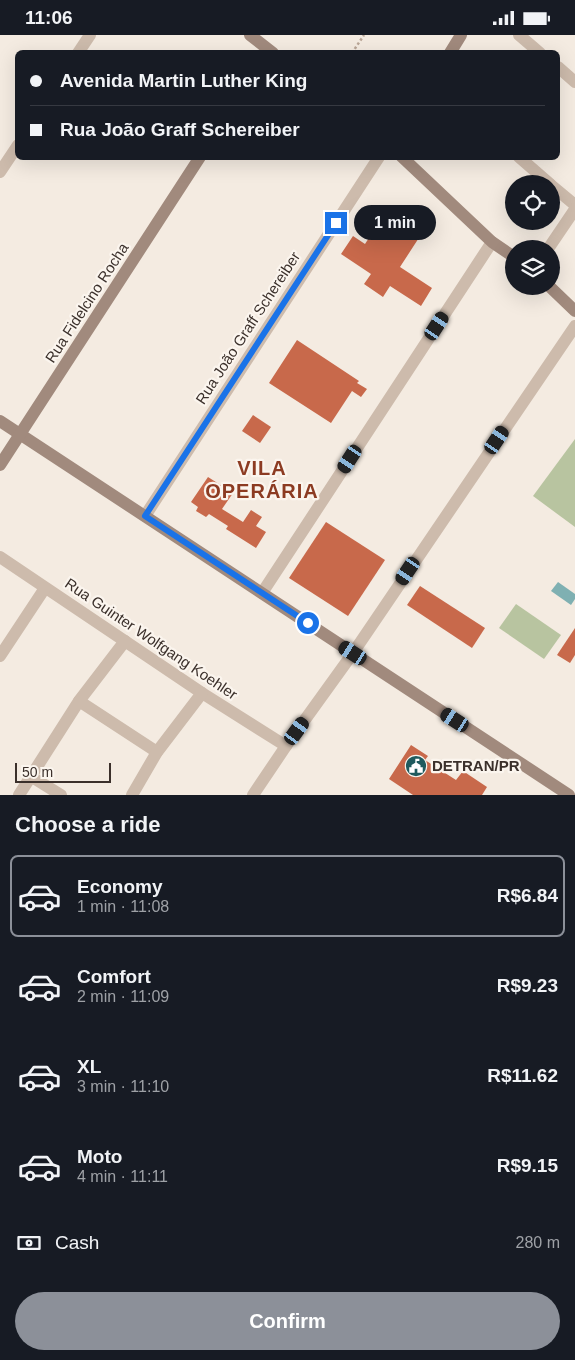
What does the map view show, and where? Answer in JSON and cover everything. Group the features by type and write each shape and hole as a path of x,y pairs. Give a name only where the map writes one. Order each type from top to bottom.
{"main road":[{"path":"250,35 268,50"},
{"path":"452,50 461,35"},
{"name":"Rua Fidelcino Rocha","path":"0,465 198,160"},
{"path":"405,160 492,242 505,251"},
{"path":"558,295 575,311"},
{"path":"0,421 569,795"}],"street":[{"path":"80,50 90,35"},
{"path":"519,35 536,50"},
{"path":"560,69 575,82"},
{"path":"0,172 15,150"},
{"name":"Rua João Graff Schereiber","path":"145,516 377,160"},
{"path":"523,160 540,175"},
{"path":"560,192 575,205"},
{"path":"554,240 575,209"},
{"path":"262,593 492,242"},
{"path":"253,795 353,653 575,326"},
{"name":"Rua Guinter Wolfgang Koehler","path":"0,557 202,693 286,746"},
{"path":"0,656 45,587"},
{"path":"19,795 79,701 125,641"},
{"path":"132,795 157,752 202,693"},
{"path":"79,701 157,752"},
{"path":"32,777 61,795"}],"path":[{"path":"354,50 364,35"}],"green space":[{"path":"575,439 575,527 533,496"},
{"path":"516,604 561,635 544,659 499,628"}],"water":[{"path":"558,582 575,594 575,599 571,605 551,591"}],"building":[{"path":"389,207 424,230 400,267 432,288 421,306 390,286 383,297 364,284 371,274 341,254 353,236 365,244"},
{"path":"297,340 359,381 357,383 367,389 361,397 352,391 331,423 269,383"},
{"path":"253,415 271,427 260,443 242,431"},
{"path":"208,477 233,493 222,509 243,522 251,510 262,517 256,526 266,532 256,548 226,529 228,526 209,514 206,517 196,511 198,507 191,502"},
{"path":"326,522 385,560 348,616 289,578"},
{"path":"420,586 485,628 472,648 407,605"},
{"path":"575,628 575,655 570,663 557,655"},
{"name":"DETRAN/PR","path":"411,745 428,756 425,760 456,780 463,771 487,787 482,795 413,795 389,779"}],"place":[{"name":"DETRAN/PR","path":"416,766"}],"district":[{"name":"VILA OPERÁRIA","path":"262,480"}],"route":[{"path":"308,623 145,516 336,223"}]}
